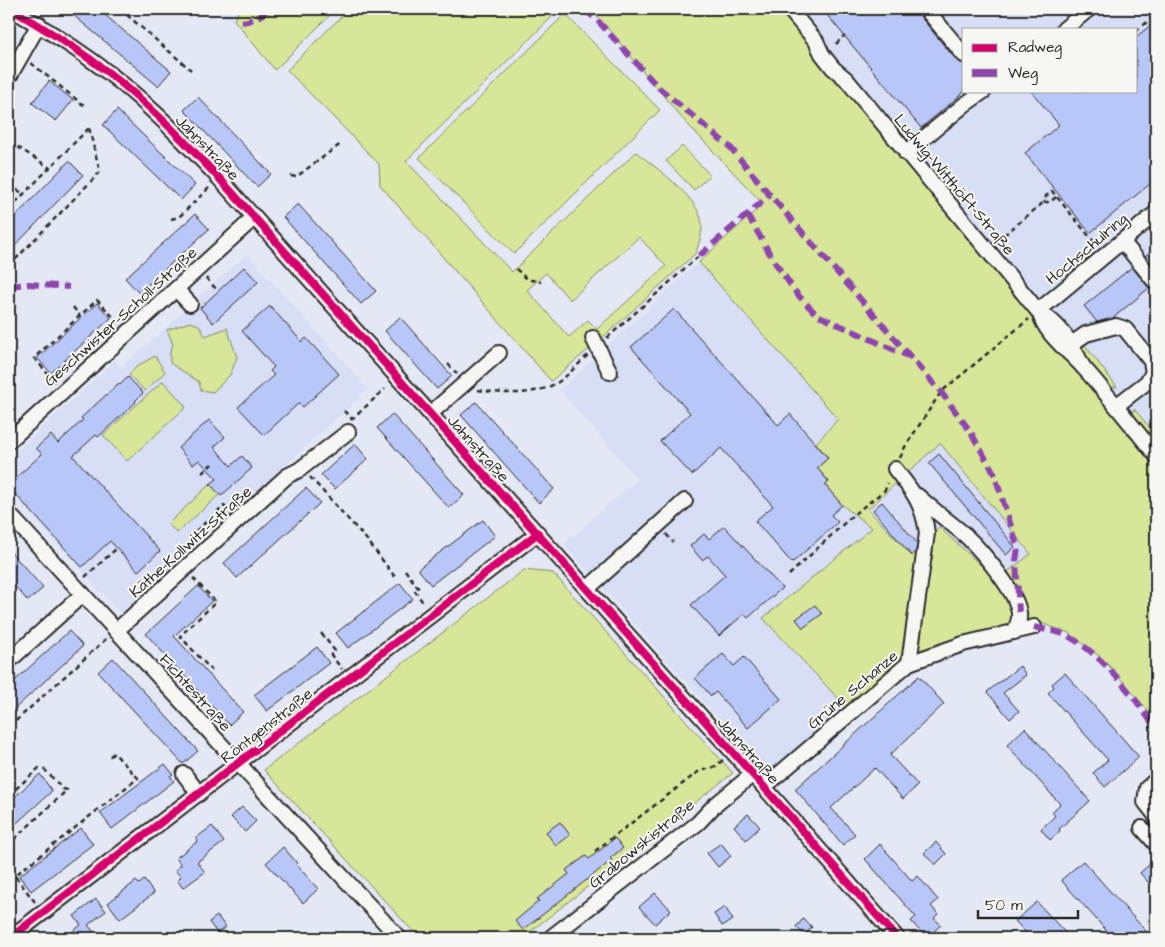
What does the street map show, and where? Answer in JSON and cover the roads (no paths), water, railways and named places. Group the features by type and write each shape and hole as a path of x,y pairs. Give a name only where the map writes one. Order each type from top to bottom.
{"street":[{"name":"Jahnstraße","path":"11,9 39,24 79,51 129,90 154,111 219,178 898,938"},
{"name":"Ludwig-Witthöft-Straße","path":"789,9 816,41 822,54 833,68 846,79 1034,314"},
{"path":"926,9 962,53"},
{"path":"1065,28 1089,9"},
{"path":"9,77 39,24"},
{"path":"906,153 983,92"},
{"name":"Hochschulring","path":"1034,314 1156,213"},
{"name":"Geschwister-Scholl-Straße","path":"9,441 255,217"},
{"path":"1122,241 1156,283"},
{"path":"176,290 190,304"},
{"path":"1034,314 1054,321 1067,346 1083,367 1154,449"},
{"path":"1067,346 1086,334 1116,326 1125,329 1151,361 1153,373 1116,406"},
{"path":"595,342 610,372"},
{"path":"430,414 499,353"},
{"name":"Käthe-Kollwitz-Straße","path":"112,635 287,476 299,470 350,425"},
{"path":"894,469 915,494 967,536 1002,578 1012,593 1020,612 1018,624 1014,632"},
{"path":"909,663 927,533 924,516 915,494"},
{"path":"587,589 684,502"},
{"name":"Fichtestraße","path":"9,514 82,594 112,635 238,764 399,938"},
{"name":"Röntgenstraße","path":"10,938 538,533"},
{"path":"9,661 82,594"},
{"name":"Grüne Schanze","path":"764,787 909,663 963,644 1034,627"},
{"path":"184,774 199,794"},
{"name":"Grabowskistraße","path":"550,938 698,822 714,806 753,774"},
{"path":"1156,780 1147,788 1145,802 1156,816"},
{"path":"1142,828 1156,844"}]}
